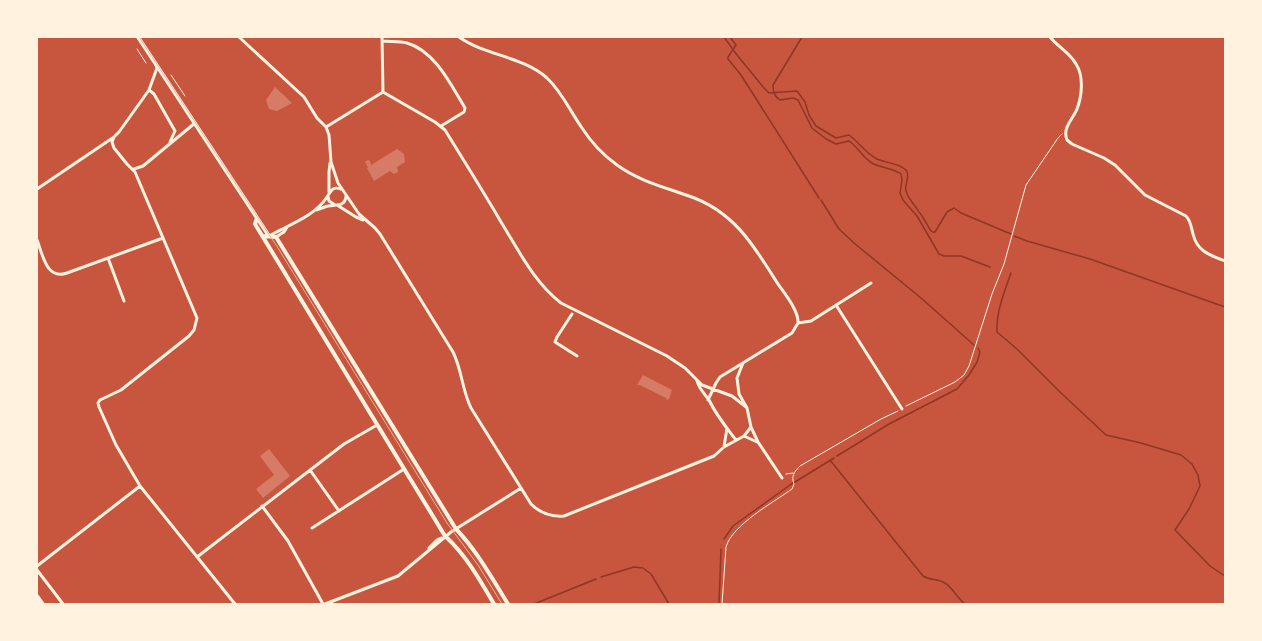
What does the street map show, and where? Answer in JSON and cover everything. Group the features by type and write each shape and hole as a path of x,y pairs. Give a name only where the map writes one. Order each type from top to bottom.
{"main road":[{"path":"37,597 42,604"}],"street":[{"path":"138,37 269,236"},
{"path":"239,37 304,97 317,118 326,127 329,135 331,162 335,177 342,190 365,221 375,228 380,234 453,352 460,369 468,402 531,504 539,512 552,516 564,516 709,458 718,453 724,447 744,436 751,427"},
{"path":"382,37 383,92"},
{"path":"459,37 477,46 528,66 546,78 560,93 587,135 617,166 649,183 691,196 708,204 734,222 764,260 796,312 798,323 792,333 720,378 708,400"},
{"path":"1050,37 1076,64 1080,74 1081,90 1078,108 1066,128 1065,133 1067,140 1115,164 1145,195 1186,216 1189,220 1195,243 1202,250 1225,260"},
{"path":"382,41 401,42 412,45 422,50 436,62 465,108 464,112 441,126"},
{"path":"37,189 114,137 120,131 148,90 156,65"},
{"path":"148,90 154,94 175,131 170,143"},
{"path":"326,127 383,92"},
{"path":"383,92 441,126 539,283 551,296 561,303 673,359 685,368 702,385 714,388 732,396 746,407"},
{"path":"134,169 143,166 195,124"},
{"path":"114,137 112,142 114,148 127,164 134,169 196,318 196,324 194,330 189,336 158,361 121,390 103,397 98,403 116,445 140,486 235,604"},
{"path":"331,162 329,172 330,201 356,218 365,221"},
{"path":"311,213 334,188 339,188 342,190"},
{"path":"262,236 276,236 311,213 325,207 344,202 345,194"},
{"path":"257,218 255,224 262,236 445,536 454,544 494,604"},
{"path":"267,243 269,236 282,228 287,228"},
{"path":"276,236 456,529 486,566 508,604"},
{"path":"37,240 48,268 54,274 65,274 163,238"},
{"path":"108,258 124,301"},
{"path":"798,323 811,322 871,283"},
{"path":"836,305 902,409"},
{"path":"572,314 555,342 577,356"},
{"path":"742,363 737,377 739,394 749,414 751,427 758,442 782,478"},
{"path":"697,381 711,407 736,440"},
{"path":"711,394 719,390"},
{"path":"197,557 344,444 377,425"},
{"path":"724,447 727,428"},
{"path":"744,436 758,442"},
{"path":"312,528 404,469"},
{"path":"310,470 339,511"},
{"path":"37,566 140,486"},
{"path":"262,506 288,540 324,604 402,574 445,536 521,488"},
{"path":"37,570 63,604"}],"path":[{"path":"137,49 146,63"},
{"path":"171,75 185,96"},
{"path":"786,474 794,473 807,462 881,419 955,382 964,375 973,358 992,294 1004,264 1026,185 1058,138 1065,133"},
{"path":"722,604 725,560 727,545 730,539 737,530 754,516 792,489 794,484 794,473"}],"building":[{"path":"275,87 292,103 277,111 269,109 266,100"},
{"path":"397,149 404,154 405,162 397,167 398,172 394,174 390,171 374,181 365,162 368,160 370,161 371,165"},
{"path":"643,375 672,390 669,399 667,400 666,398 640,385 637,385"},
{"path":"269,449 290,476 263,498 256,489 274,475 260,456"}],"waterway":[{"path":"724,37 769,93 797,91 805,102 809,115 816,126 836,138 849,135 873,157 900,166 906,170 908,175 906,189 907,194 931,231 935,232 947,212 954,208 961,213 1011,234"},
{"path":"730,37 736,45 728,59 741,75 819,198"},
{"path":"802,37 773,85 776,97 780,100 793,98 798,100 812,128 826,139 836,144 849,141 865,158 872,163 894,170 901,174 902,180 900,193 903,200 917,216 939,254 944,256 961,256 990,267"},
{"path":"821,200 839,229 974,345"},
{"path":"1014,236 1090,259 1225,307"},
{"path":"1011,273 999,310 997,332 1018,350 1106,435 1141,443 1181,455 1192,464 1198,475 1200,486 1189,509 1175,530 1210,566 1225,576"},
{"path":"837,456 889,424 957,389 969,375 977,362 980,352 978,348"},
{"path":"724,539 733,526 790,485 834,458"},
{"path":"830,460 923,576 945,583 965,604"},
{"path":"719,604 721,549"},
{"path":"601,577 634,567 643,568 651,574 669,604"},
{"path":"534,604 596,579"}],"tram line":[{"path":"139,37 278,248 447,523 478,565 502,604"}]}
